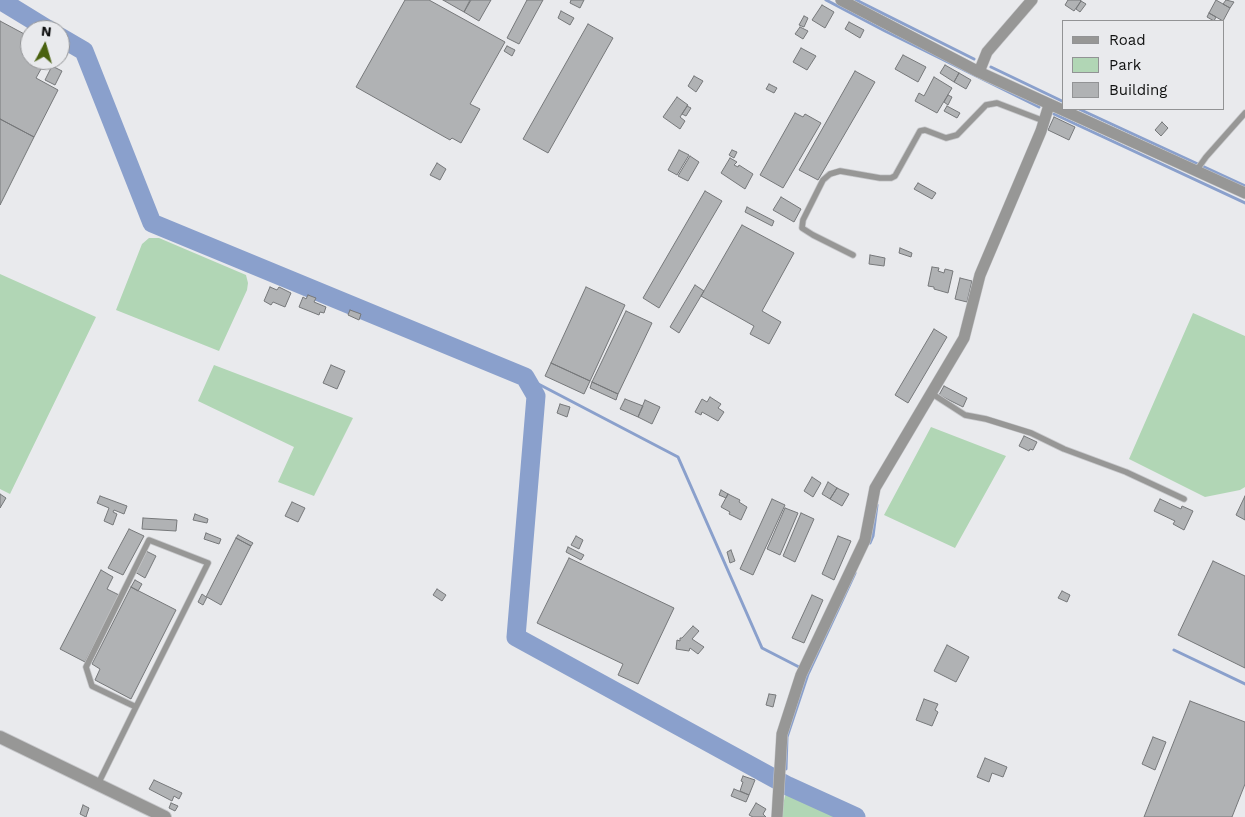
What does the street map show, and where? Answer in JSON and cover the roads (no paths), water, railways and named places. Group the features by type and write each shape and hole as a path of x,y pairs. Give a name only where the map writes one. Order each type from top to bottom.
{"street":[{"path":"841,0 979,72 1245,193"},
{"path":"979,72 987,52 1032,0"},
{"path":"777,817 782,734 801,674 865,540 875,488 964,338 980,275 1044,122 1049,105"},
{"path":"0,737 165,817"}],"lane":[{"path":"853,255 802,228 802,220 824,180 830,174 840,171 891,178 895,176 920,131 925,130 946,138 957,135 986,105 996,103 1044,122"},
{"path":"1196,170 1245,113"},
{"path":"931,393 965,415 986,419 1031,433 1064,449 1126,472 1184,499"},
{"path":"98,784 208,563 149,540 86,667 92,686 136,707"}],"waterway":[{"path":"0,0 33,20"},
{"path":"826,0 1039,107"},
{"path":"856,0 974,59"},
{"path":"70,43 84,51 152,223 525,377 536,396 516,637 788,786 856,817"},
{"path":"991,67 1062,101"},
{"path":"1081,110 1245,186"},
{"path":"1054,114 1245,203"},
{"path":"525,377 678,457 762,648 799,667"},
{"path":"870,543 873,536 877,505"},
{"path":"786,769 787,737 808,674 855,573"},
{"path":"1174,650 1245,684"}]}
